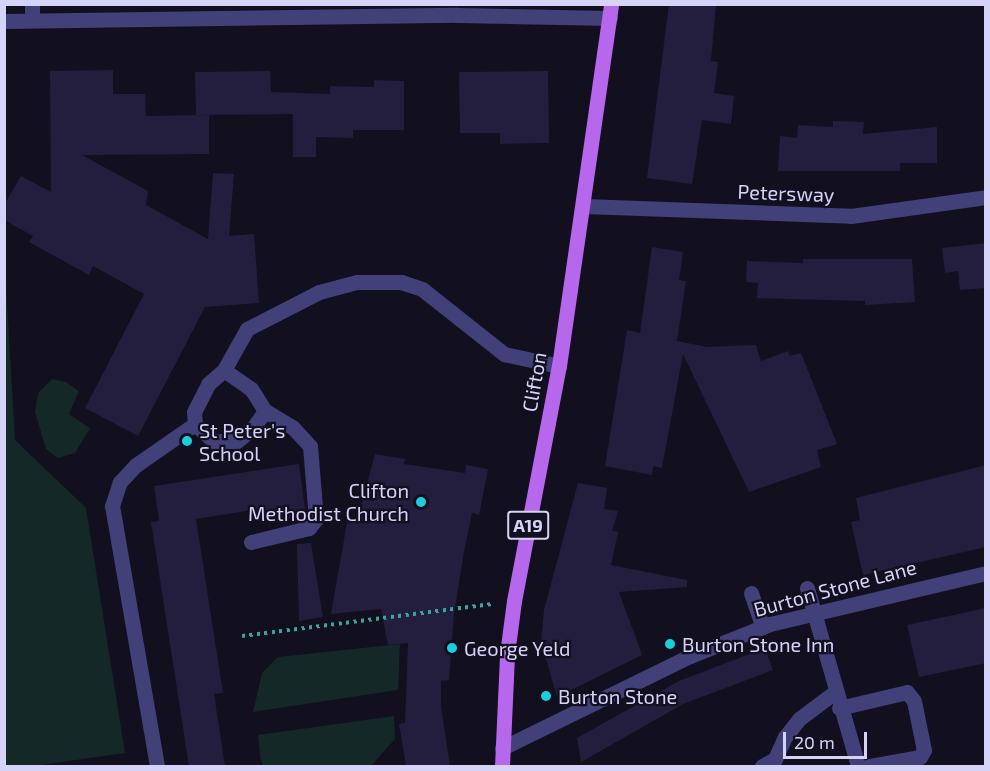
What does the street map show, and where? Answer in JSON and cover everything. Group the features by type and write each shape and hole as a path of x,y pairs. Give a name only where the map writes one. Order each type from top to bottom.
{"main road":[{"name":"Clifton","path":"502,766 507,654 514,601 559,366 611,11"}],"street":[{"path":"4,21 32,12 457,15 611,11"},
{"name":"Petersway","path":"584,206 851,216 986,197"},
{"path":"265,411 253,428 237,441 213,441 195,424 194,412 203,394 224,370 247,329 320,292 357,282 401,282 422,289 504,354 559,366"},
{"path":"224,370 251,389 265,411 292,427 310,446 316,519 309,528 251,542"},
{"path":"157,766 112,506 120,482 135,465 195,424"},
{"name":"Burton Stone Lane","path":"502,748 690,656 763,627 986,573"},
{"path":"807,588 839,708 858,766"},
{"path":"751,593 763,627"},
{"path":"762,766 775,759 784,737 800,719 835,692"},
{"path":"839,708 907,692 914,700 924,750 920,757 869,766"}],"path":[{"path":"242,636 514,601"}],"green space":[{"path":"5,267 15,440 86,508 125,753 34,766 5,766"},
{"path":"52,379 66,382 79,391 69,414 90,428 75,453 58,458 46,449 35,412 38,393"},
{"path":"400,644 398,690 253,712 262,673 278,657"},
{"path":"394,716 395,739 371,766 263,766 258,735"}],"building":[{"path":"669,4 716,4 711,61 718,62 714,93 734,96 731,124 702,120 692,184 647,178"},
{"path":"113,70 113,94 145,94 146,116 209,115 209,154 82,155 148,191 146,205 208,239 213,173 234,174 229,236 254,234 259,303 205,307 138,436 85,408 144,294 93,266 89,275 29,242 33,236 4,220 4,205 21,176 51,192 50,71"},
{"path":"270,71 271,92 330,94 330,86 374,87 374,80 404,81 404,130 353,130 353,138 316,137 316,157 293,157 293,114 196,115 195,72"},
{"path":"548,71 549,143 500,144 500,133 460,133 459,72"},
{"path":"833,121 864,122 863,134 937,127 937,163 900,163 900,171 778,171 780,136 797,138 798,125 833,127"},
{"path":"986,243 986,288 960,290 958,271 945,273 942,248"},
{"path":"652,247 683,252 679,280 686,281 677,341 707,347 756,345 761,361 788,351 790,356 801,353 837,444 817,450 821,467 749,492 683,354 662,468 653,466 652,475 605,466 627,330 640,333"},
{"path":"803,259 912,259 915,302 865,305 865,301 757,298 758,283 746,282 747,261 803,263"},
{"path":"375,454 405,459 404,464 465,473 466,465 488,469 479,515 472,513 464,552 454,614 449,680 441,681 441,706 450,766 406,766 399,724 405,723 408,643 388,645 381,609 331,614 348,517 358,518"},
{"path":"299,464 306,516 268,522 266,508 196,519 223,693 214,694 225,766 189,766 151,522 159,521 154,486"},
{"path":"986,465 986,547 863,575 851,522 860,520 856,498"},
{"path":"578,483 607,488 604,509 618,511 612,531 618,532 611,565 687,580 687,587 619,592 642,655 557,697 541,642 544,610"},
{"path":"311,543 323,617 299,621 297,544"},
{"path":"986,608 986,663 919,677 907,625"},
{"path":"765,648 773,670 683,704 581,762 577,738 679,681"}],"place":[{"name":"St Peter's School","path":"187,441"},
{"name":"Clifton Methodist Church","path":"421,502"},
{"name":"Burton Stone Inn","path":"670,644"},
{"name":"George Yeld","path":"452,648"},
{"name":"Burton Stone","path":"546,696"}]}
